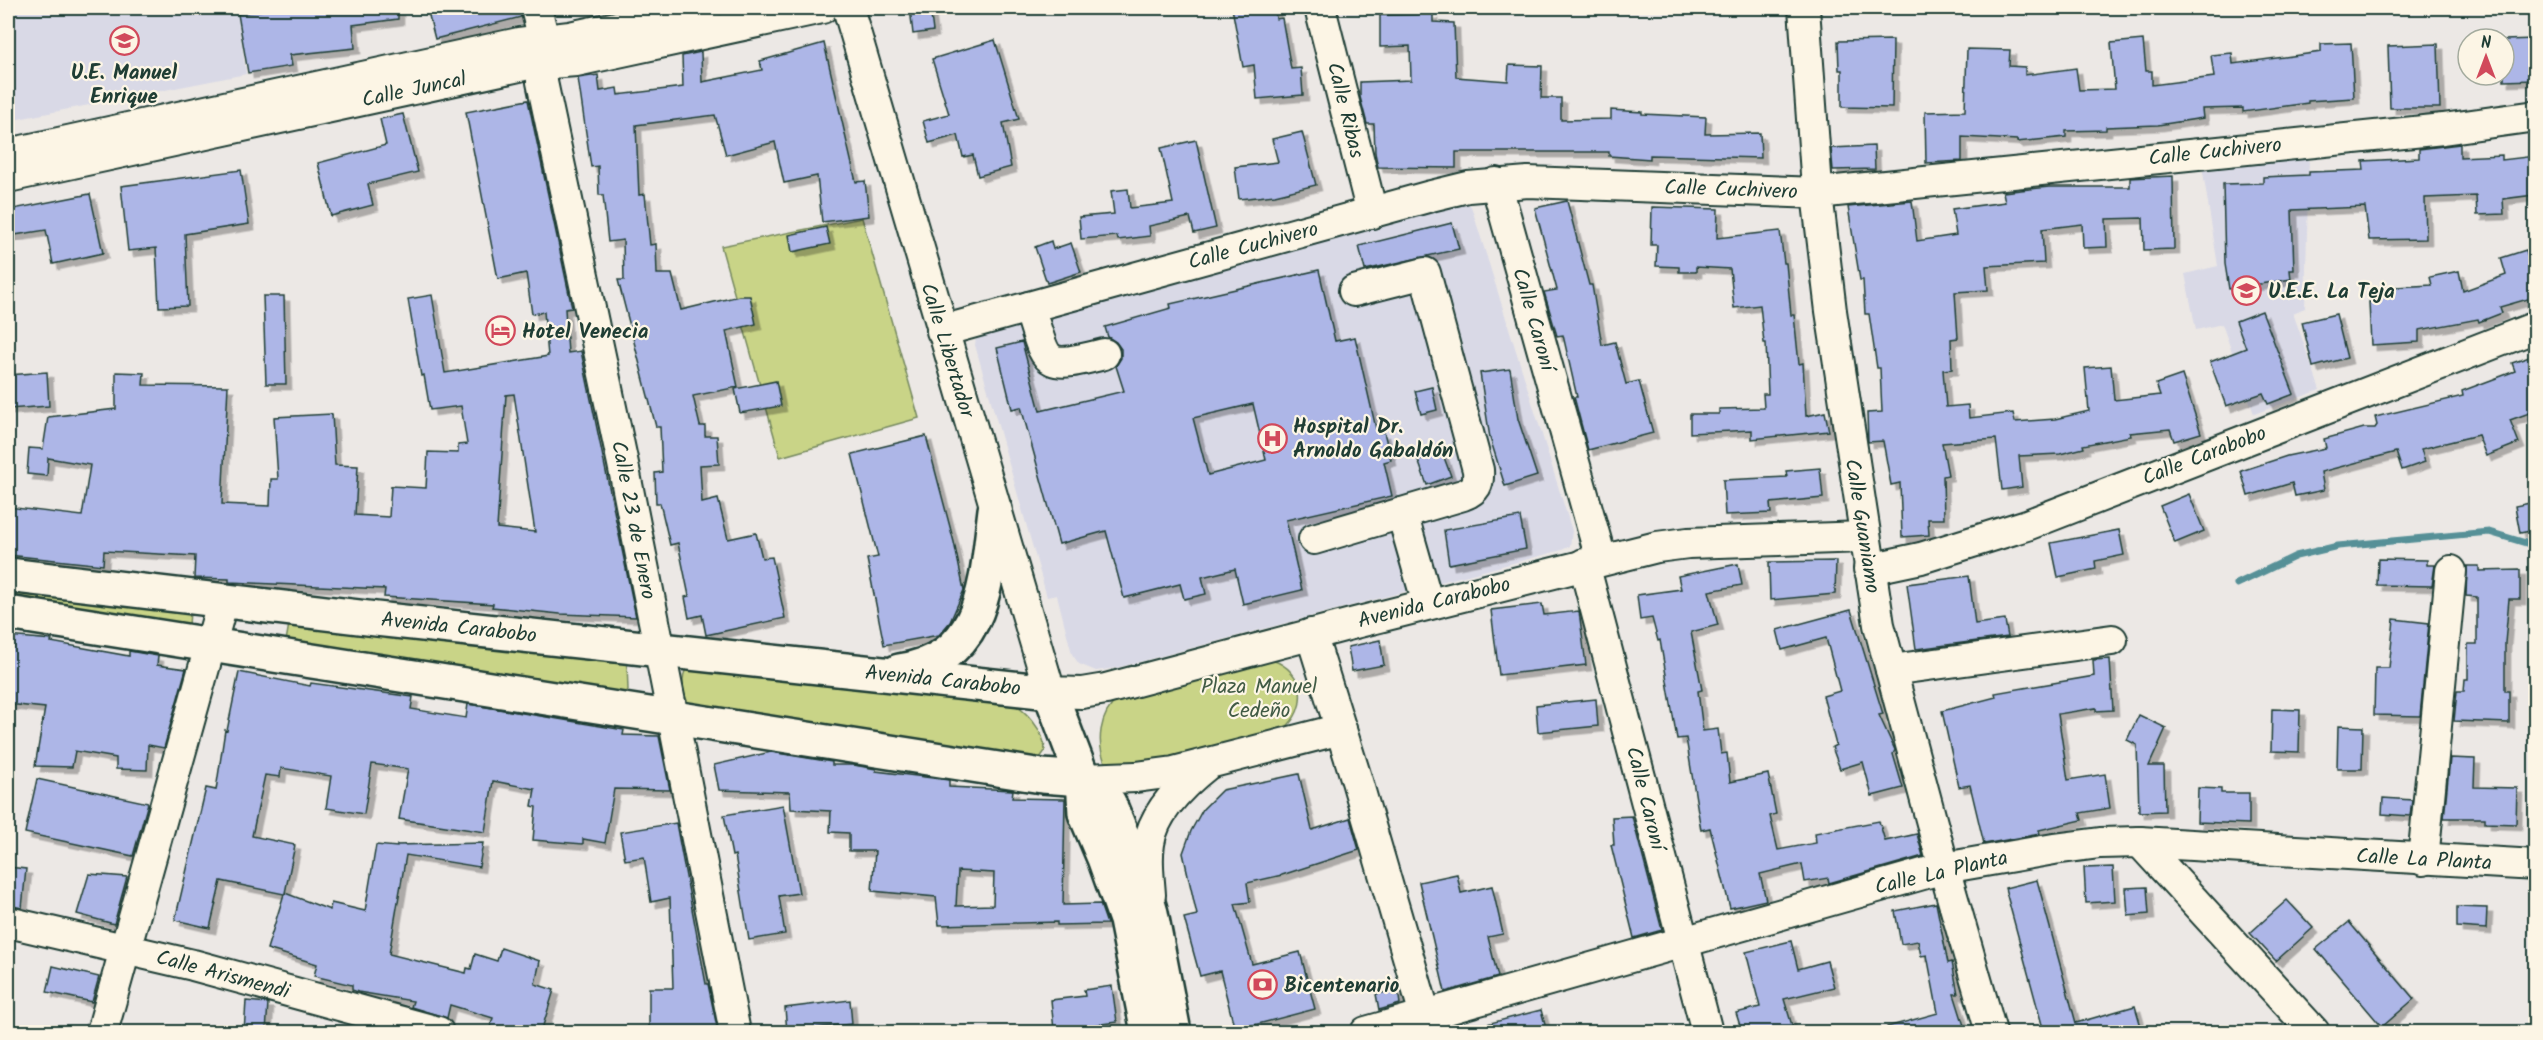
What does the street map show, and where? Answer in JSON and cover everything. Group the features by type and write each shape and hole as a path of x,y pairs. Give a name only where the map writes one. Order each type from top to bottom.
{"highway":[{"path":"882,674 926,665 942,656 968,632 982,600 995,510"},
{"name":"Avenida Carabobo","path":"8,575 1050,692"},
{"path":"8,613 1042,776 1083,779 1109,803 1129,848 1151,913 1174,1032"},
{"path":"1050,692 1083,779 1085,813 1126,920 1148,1032"}],"street":[{"name":"Calle 23 de Enero","path":"536,8 542,81 623,464 735,1032"},
{"name":"Calle Juncal","path":"8,177 513,68 570,37 706,8"},
{"name":"Calle Juncal","path":"8,154 519,43 541,52 576,61 822,8"},
{"name":"Calle Libertador","path":"848,8 1050,692"},
{"name":"Calle Ribas","path":"1320,8 1372,213"},
{"name":"Calle Guaniamo","path":"1804,8 1817,193 1831,311 1869,569 1891,670 1944,868 1992,1032"},
{"name":"Calle Cuchivero","path":"942,331 1468,187 1496,183 1577,183 1817,193 2443,129 2535,116"},
{"name":"Calle Caroní","path":"1496,183 1707,1032"},
{"path":"1314,539 1473,491 1478,481 1478,470 1425,273 1354,291"},
{"path":"1029,307 1043,351 1053,361 1066,363 1104,354"},
{"name":"Calle Carabobo","path":"1869,569 1921,558 2026,525 2535,327"},
{"path":"1402,513 1428,604"},
{"name":"Avenida Carabobo","path":"1050,692 1082,693 1106,689 1311,634 1657,547 1688,543 1864,537"},
{"path":"2423,860 2451,571"},
{"path":"102,1032 224,600"},
{"path":"1311,634 1427,1024"},
{"path":"1891,670 2112,640"},
{"path":"1083,779 1136,777 1174,771 1341,729"},
{"path":"1151,913 1147,860 1149,842 1157,823 1172,800 1188,780 1211,762"},
{"path":"2140,842 2314,1032"},
{"name":"Calle La Planta","path":"1366,1032 1427,1024 1683,942 1944,868 2054,849 2100,843 2140,842 2535,865"},
{"name":"Calle Arismendi","path":"8,922 193,965 438,1032"}],"shaded area":[{"name":"U.E. Manuel Enrique","path":"8,8 237,8 246,74 8,121"},
{"name":"U.E.E. La Teja","path":"2309,157 2305,308 2293,313 2320,390 2254,414 2222,324 2196,330 2185,274 2218,266 2202,166"},
{"name":"Hospital Dr. Arnoldo Gabaldón","path":"1464,202 1472,209 1572,531 1570,546 1116,668 1096,671 1079,664 1072,654 1057,595 1047,597 975,345 976,338"}],"green space":[{"path":"862,218 919,418 780,457 721,246"},
{"path":"8,585 190,611 189,626 8,603"},
{"path":"289,624 627,663 628,690 625,694 286,641"},
{"name":"Plaza Manuel Cedeño","path":"1272,660 1291,672 1300,691 1297,711 1292,721 1283,730 1130,769 1106,764 1101,748 1101,730 1107,713 1118,699"},
{"path":"686,668 1009,702 1022,710 1033,722 1042,736 1045,751 1040,758 1033,761 691,707 683,688"}],"building":[{"path":"278,8 398,8 398,19 353,25 355,48 290,55 292,66 248,73 238,14"},
{"path":"427,8 519,8 521,17 435,39"},
{"path":"910,8 930,8 933,31 913,34"},
{"path":"1232,8 1275,8 1276,19 1282,18 1291,69 1301,68 1303,95 1257,99 1254,65 1243,67"},
{"path":"1433,14 1433,22 1454,23 1456,77 1508,81 1509,65 1542,66 1541,98 1561,98 1561,120 1611,119 1611,110 1706,117 1705,134 1760,133 1761,158 1650,155 1650,159 1609,156 1609,152 1456,152 1456,168 1378,167 1374,124 1367,124 1360,97 1360,82 1411,80 1410,46 1380,47 1380,15"},
{"path":"2535,39 2535,80 2516,81 2516,40"},
{"path":"995,40 1019,119 1003,123 1011,167 978,176 973,155 963,157 958,135 929,143 923,121 949,114 932,59"},
{"path":"1893,40 1892,108 1842,107 1842,70 1839,70 1838,41"},
{"path":"2143,40 2146,71 2152,71 2152,85 2214,77 2211,55 2232,53 2233,64 2321,52 2321,44 2351,43 2354,98 2308,101 2308,103 2243,112 2243,108 2202,109 2203,118 2158,125 2106,127 2106,130 2066,131 2066,137 2017,142 2017,140 1962,137 1962,161 1926,163 1925,112 1965,111 1967,49 2010,50 2009,66 2025,67 2025,75 2076,68 2079,90 2115,89 2111,43"},
{"path":"824,43 856,182 865,181 869,216 822,222 817,176 784,183 775,142 726,155 715,115 636,125 639,195 645,194 650,245 656,244 657,274 672,274 681,310 739,296 750,296 756,324 726,331 738,387 693,396 700,426 705,426 705,436 717,436 719,464 700,465 702,503 718,499 728,539 756,533 762,558 772,557 785,618 706,635 702,615 689,618 685,597 689,596 678,543 670,545 660,503 656,503 655,473 662,472 660,427 656,427 618,280 624,280 623,240 608,242 603,195 599,195 598,166 591,167 578,78 598,75 600,91 617,88 618,95 683,87 682,56 701,52 702,82 762,70 760,61"},
{"path":"2438,44 2440,108 2390,108 2388,46"},
{"path":"528,100 572,308 565,309 568,353 581,351 636,617 560,614 492,607 493,604 384,597 385,589 229,582 229,579 194,578 195,556 104,551 103,565 8,555 8,507 82,516 90,465 48,458 47,476 27,474 29,448 43,449 48,417 116,409 116,372 144,373 143,385 228,386 222,504 270,506 271,479 278,479 274,417 332,414 335,465 358,466 355,515 389,517 391,486 426,488 428,452 458,453 458,445 467,444 461,406 430,410 424,375 421,376 408,299 432,295 445,373 548,356 544,312 532,314 526,273 498,279 466,112","holes":["514,394 535,532 497,528 506,395"]},
{"path":"403,114 418,172 368,184 373,205 331,216 318,163 386,145 380,119"},
{"path":"1302,132 1316,185 1275,195 1239,199 1235,167 1278,162 1272,139"},
{"path":"1196,140 1216,228 1194,233 1190,217 1149,226 1150,236 1118,240 1117,236 1081,239 1079,217 1114,214 1111,191 1128,189 1130,208 1173,203 1161,148"},
{"path":"2460,144 2460,157 2502,155 2502,160 2535,156 2535,178 2532,179 2534,195 2503,199 2504,214 2477,215 2476,196 2425,198 2426,239 2369,240 2365,207 2292,210 2294,270 2290,270 2291,279 2229,289 2225,264 2223,184 2263,183 2263,177 2309,175 2309,172 2364,170 2363,161 2419,158 2419,149"},
{"path":"1874,146 1875,169 1833,170 1831,148"},
{"path":"241,170 249,224 185,234 188,306 159,307 156,248 128,251 121,186"},
{"path":"2173,176 2174,249 2144,250 2143,218 2106,219 2107,247 2083,248 2082,224 2042,229 2044,263 1986,266 1988,290 1955,292 1958,338 1951,339 1952,369 1943,370 1946,407 1968,405 1969,418 2013,413 2015,422 2055,419 2089,411 2085,368 2111,366 2114,400 2160,395 2156,384 2182,375 2201,433 2174,441 2170,429 2130,433 2131,436 2083,445 2084,448 2060,454 2019,456 2022,487 2002,490 1996,439 1942,443 1948,475 1943,476 1944,519 1928,519 1929,535 1902,537 1900,483 1891,485 1883,441 1868,442 1867,413 1882,412 1880,368 1877,368 1869,314 1865,314 1863,280 1860,280 1848,207 1912,201 1917,241 1956,235 1952,209 2005,202 2003,192 2049,187 2130,187 2130,178"},
{"path":"90,194 103,253 53,264 46,230 8,236 8,210"},
{"path":"1567,201 1589,285 1592,285 1602,345 1615,342 1626,384 1639,381 1653,433 1588,450 1574,397 1577,397 1563,335 1557,336 1544,292 1557,290 1535,208"},
{"path":"1652,207 1718,209 1717,238 1780,231 1791,315 1794,315 1799,364 1803,363 1806,416 1825,412 1829,431 1752,439 1752,430 1690,433 1690,414 1719,414 1719,409 1764,408 1763,394 1768,394 1766,343 1764,343 1760,305 1734,308 1730,269 1696,267 1696,272 1679,272 1679,267 1656,266 1657,245 1651,245"},
{"path":"1452,223 1459,249 1365,270 1359,246"},
{"path":"826,227 830,244 792,252 789,235"},
{"path":"1051,241 1053,249 1071,243 1081,272 1047,283 1035,247"},
{"path":"2526,250 2535,283 2535,297 2500,307 2502,313 2479,322 2478,319 2419,330 2419,342 2371,345 2369,302 2380,301 2378,288 2432,285 2430,277 2459,271 2463,291 2506,275 2501,258"},
{"path":"1319,270 1335,341 1355,337 1377,433 1384,432 1391,460 1384,462 1392,496 1286,520 1302,590 1243,604 1235,569 1202,577 1206,594 1184,599 1180,584 1124,598 1106,531 1059,544 1021,407 1012,409 997,348 1022,342 1040,411 1124,391 1116,366 1121,358 1121,349 1108,337 1105,327 1171,308 1170,304","holes":["1253,404 1266,460 1208,475 1193,418"]},
{"path":"263,296 284,296 286,384 266,384"},
{"path":"2262,311 2294,394 2268,404 2263,393 2226,406 2210,362 2246,348 2236,321"},
{"path":"2336,314 2347,358 2313,367 2302,322"},
{"path":"2535,355 2535,411 2510,420 2519,443 2486,456 2478,435 2421,449 2425,462 2402,470 2396,452 2321,472 2324,490 2295,496 2292,483 2248,496 2241,471 2287,456 2326,448 2324,439 2364,428 2375,428 2377,425 2375,417 2463,396 2462,391 2515,371 2512,363"},
{"path":"1510,369 1518,419 1537,476 1505,486 1490,438 1480,373"},
{"path":"47,372 49,406 8,409 8,375"},
{"path":"776,381 781,406 740,413 735,389"},
{"path":"1432,387 1437,410 1421,414 1415,391"},
{"path":"926,436 964,590 950,622 939,635 884,645 867,559 878,557 852,454"},
{"path":"1442,452 1451,476 1427,485 1418,460"},
{"path":"1820,468 1823,498 1770,503 1771,513 1725,515 1723,480 1787,477 1786,471"},
{"path":"2189,494 2204,531 2175,543 2160,506"},
{"path":"2535,502 2535,530 2520,533 2515,506"},
{"path":"1520,517 1526,549 1449,564 1444,530"},
{"path":"2119,530 2124,555 2095,561 2096,569 2058,577 2051,543"},
{"path":"2378,559 2427,560 2427,565 2435,565 2432,586 2377,585"},
{"path":"1836,561 1835,594 1770,600 1769,562"},
{"path":"1738,564 1742,585 1709,591 1718,625 1691,632 1702,690 1698,691 1703,731 1718,729 1721,754 1727,753 1730,782 1768,774 1776,814 1770,816 1778,850 1816,843 1815,833 1879,821 1885,841 1917,834 1923,856 1829,883 1828,878 1805,882 1802,864 1760,874 1766,900 1730,908 1710,828 1701,830 1686,738 1677,739 1660,640 1658,641 1652,618 1640,620 1637,595 1681,589 1678,576"},
{"path":"2467,566 2479,566 2479,571 2520,570 2520,599 2509,599 2505,643 2505,691 2509,691 2509,723 2454,721 2457,691 2464,691 2465,679 2468,679 2468,644 2477,644 2477,597 2466,596"},
{"path":"1969,576 1975,624 2005,620 2008,637 1916,649 1907,584"},
{"path":"1542,604 1544,615 1579,611 1586,665 1499,675 1491,610"},
{"path":"1851,610 1883,714 1879,715 1895,750 1893,754 1903,788 1872,796 1863,762 1840,769 1832,747 1836,745 1823,696 1840,691 1826,638 1782,650 1777,630"},
{"path":"2394,619 2429,623 2420,716 2374,715 2375,668 2389,668"},
{"path":"8,636 52,640 51,642 129,656 129,651 158,656 157,665 186,669 164,748 148,745 147,770 116,769 116,758 75,751 72,767 35,766 45,708 8,704"},
{"path":"1380,640 1384,665 1352,671 1348,647"},
{"path":"2110,659 2113,710 2096,711 2096,708 2058,714 2068,780 2105,774 2110,808 2080,813 2082,820 2039,830 2040,834 1984,844 1970,785 1959,787 1942,711 1996,697 1995,693 2094,676 2093,660"},
{"path":"239,672 310,686 311,683 413,697 411,709 466,718 468,704 624,730 623,735 659,736 670,790 614,789 605,843 583,839 583,844 533,840 536,807 532,806 535,789 493,781 485,832 399,819 408,769 372,764 364,814 326,808 331,776 281,768 280,777 265,775 252,836 295,845 285,893 330,910 331,903 365,911 376,845 397,847 397,845 483,843 479,867 406,855 389,954 466,973 467,968 471,969 475,954 497,961 501,948 540,961 535,984 554,990 542,1029 530,1026 529,1032 505,1032 490,1028 493,1018 450,1005 447,1018 411,1007 413,1001 358,992 352,990 352,985 314,976 317,964 267,949 284,894 221,881 210,928 175,920 206,788 216,790 225,730 227,731"},
{"path":"1596,699 1598,726 1538,732 1536,705"},
{"path":"2272,709 2300,710 2299,752 2271,751"},
{"path":"2139,715 2166,728 2149,766 2164,766 2165,811 2139,812 2137,745 2127,740"},
{"path":"2338,726 2363,727 2362,769 2337,769"},
{"path":"771,752 832,762 832,765 854,765 876,769 876,771 949,780 949,787 1013,790 1012,798 1065,799 1063,905 1100,904 1107,924 1057,925 1057,922 939,925 936,897 872,891 875,851 849,851 849,833 830,832 831,811 791,809 790,792 719,790 714,765","holes":["958,871 994,873 993,905 956,906"]},
{"path":"2450,758 2475,759 2474,787 2517,788 2516,824 2485,823 2485,818 2444,818"},
{"path":"1299,774 1312,830 1350,818 1359,850 1282,875 1247,883 1250,902 1235,904 1252,964 1300,952 1315,1009 1235,1030 1220,971 1200,976 1184,918 1197,915 1183,853 1191,831 1203,809 1222,790"},
{"path":"37,779 148,803 133,856 25,833"},
{"path":"2198,788 2221,789 2221,793 2249,793 2249,824 2197,822"},
{"path":"2383,798 2412,800 2410,816 2382,814"},
{"path":"783,805 799,893 779,896 785,934 749,940 735,855 732,856 724,815"},
{"path":"1632,816 1662,930 1634,938 1611,845 1614,845 1612,817"},
{"path":"676,823 706,984 708,984 718,1032 649,1032 649,988 673,988 670,898 651,902 644,857 625,860 620,832"},
{"path":"8,867 26,869 22,908 8,905"},
{"path":"2113,867 2115,901 2086,903 2084,868"},
{"path":"89,874 127,877 114,924 77,914"},
{"path":"1457,874 1461,893 1492,886 1503,934 1488,937 1498,977 1445,992 1419,882"},
{"path":"2037,880 2076,1023 2135,1006 2142,1030 2044,1032 2005,888"},
{"path":"2147,887 2149,914 2128,916 2126,888"},
{"path":"2287,900 2313,928 2276,961 2250,933"},
{"path":"1936,903 1948,963 1952,962 1958,994 1954,994 1966,1032 1888,1032 1887,1027 1938,1013 1927,955 1921,956 1918,941 1901,944 1895,911"},
{"path":"2457,907 2487,908 2486,929 2457,927"},
{"path":"2349,922 2414,999 2382,1027 2316,949"},
{"path":"1791,941 1798,969 1827,961 1834,987 1784,999 1794,1032 1742,1032 1736,1013 1760,1007 1746,952"},
{"path":"53,966 99,977 92,1002 47,992"},
{"path":"1112,986 1117,1022 1054,1030 1051,1000 1085,996 1084,990"},
{"path":"1398,990 1400,1004 1379,1010 1376,994"},
{"path":"850,1000 852,1024 813,1028 813,1032 787,1032 785,1008"},
{"path":"246,1001 268,1003 266,1032 244,1032"},
{"path":"1541,1010 1547,1032 1479,1032 1479,1026"}],"waterway":[{"path":"2237,584 2296,556 2338,546 2489,532 2536,546"}],"place":[{"name":"U.E. Manuel Enrique","path":"124,41"},
{"name":"U.E.E. La Teja","path":"2247,291"},
{"name":"Hotel Venecia","path":"501,331"},
{"name":"Hospital Dr. Arnoldo Gabaldón","path":"1272,438"},
{"name":"Bicentenario","path":"1263,985"}]}
